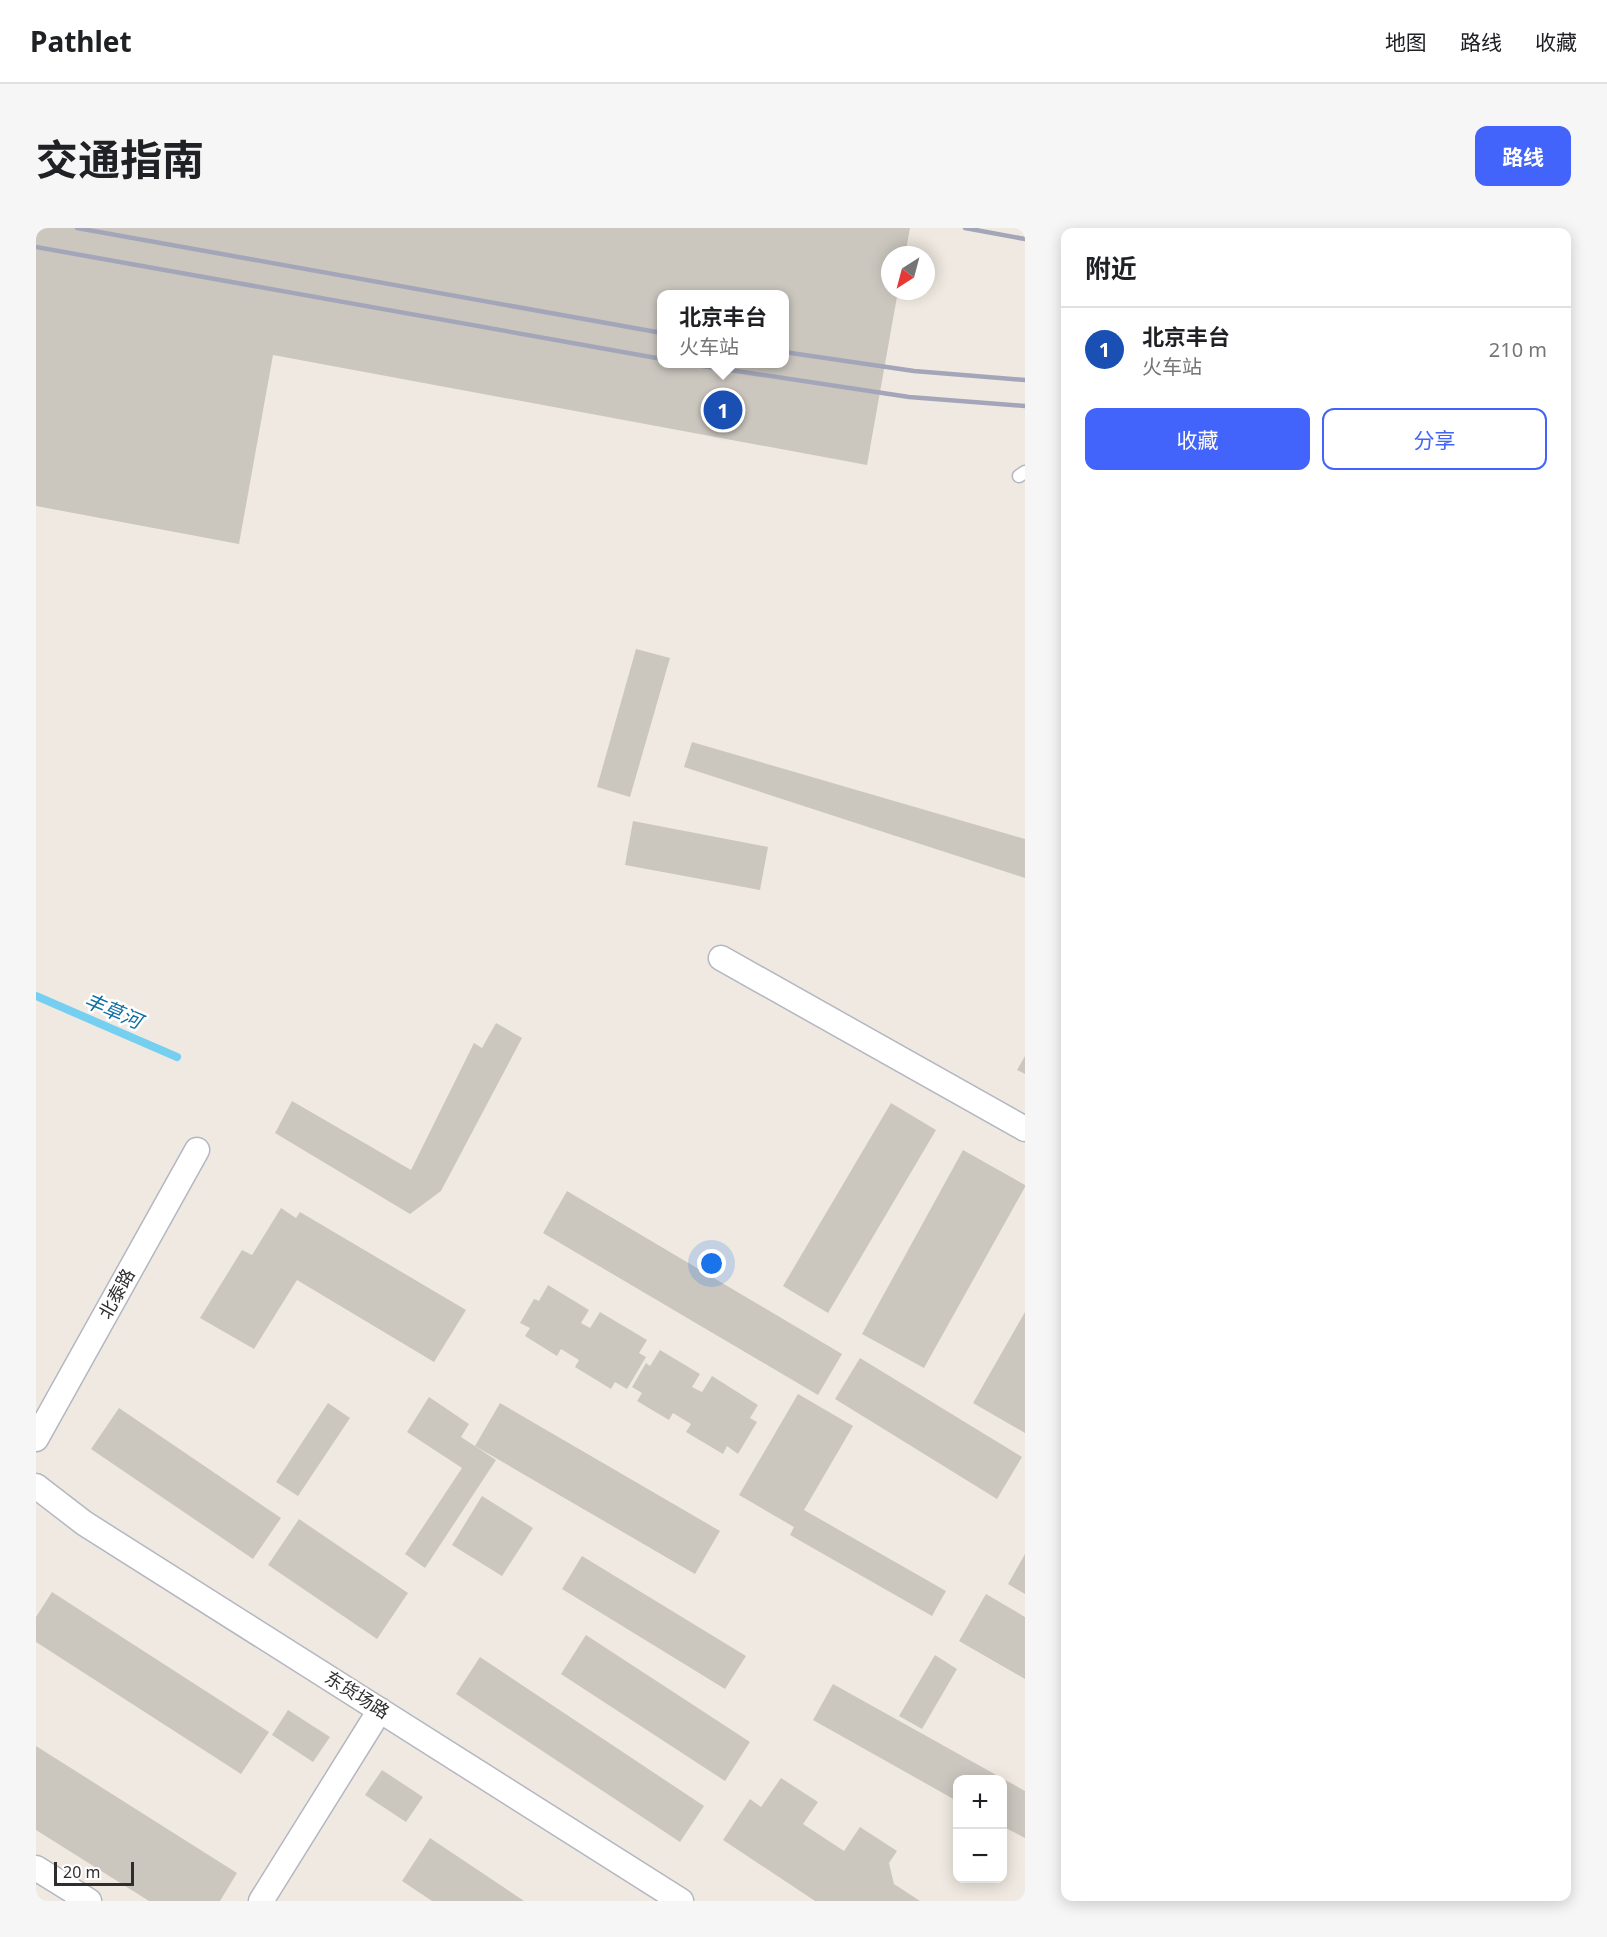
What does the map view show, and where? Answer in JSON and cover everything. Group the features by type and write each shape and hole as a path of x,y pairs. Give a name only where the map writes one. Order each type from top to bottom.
{"street":[{"path":"721,958 1025,1129"},
{"name":"北泰路","path":"36,1439 197,1150"},
{"name":"东货场路","path":"36,1486 84,1523 681,1901"},
{"path":"261,1901 380,1710"},
{"path":"36,1868 89,1901"}],"building":[{"path":"36,228 910,228 907,246 881,246 881,300 896,300 867,465 273,355 239,544 36,506"},
{"path":"636,649 670,658 630,797 597,787"},
{"path":"692,742 1025,839 1025,878 684,767"},
{"path":"633,821 768,847 760,890 625,865"},
{"path":"496,1023 522,1038 441,1191 410,1214 275,1133 292,1101 411,1170 474,1043 482,1048"},
{"path":"1025,1056 1025,1074 1017,1070"},
{"path":"891,1103 936,1130 828,1313 783,1286"},
{"path":"963,1150 1025,1187 924,1368 862,1334"},
{"path":"567,1191 842,1354 818,1395 543,1233"},
{"path":"281,1208 296,1218 300,1212 466,1310 434,1362 297,1280 254,1349 200,1318 242,1250 252,1255"},
{"path":"548,1285 589,1310 581,1323 590,1328 600,1312 647,1340 639,1353 646,1357 627,1389 615,1382 611,1389 575,1367 579,1360 561,1349 557,1356 525,1336 530,1328 520,1323 534,1299 539,1301"},
{"path":"1025,1312 1025,1433 973,1403"},
{"path":"660,1350 700,1374 692,1387 702,1392 712,1376 758,1405 750,1418 757,1422 738,1454 727,1446 723,1454 686,1432 691,1424 673,1413 669,1420 637,1401 642,1393 632,1387 646,1363 650,1366"},
{"path":"860,1358 1022,1457 997,1499 835,1399"},
{"path":"798,1394 853,1426 804,1510 946,1591 932,1616 790,1535 794,1527 739,1495"},
{"path":"429,1397 469,1424 461,1437 496,1460 425,1568 405,1554 462,1468 407,1432"},
{"path":"328,1403 350,1418 298,1496 276,1482"},
{"path":"500,1403 720,1531 695,1574 475,1446"},
{"path":"119,1408 281,1518 253,1559 91,1449"},
{"path":"482,1496 533,1528 502,1576 452,1545"},
{"path":"299,1519 408,1593 377,1639 268,1565"},
{"path":"1025,1554 1025,1594 1008,1584"},
{"path":"582,1556 746,1656 725,1689 562,1589"},
{"path":"52,1592 269,1732 241,1774 36,1642 36,1617"},
{"path":"986,1594 1025,1617 1025,1679 959,1641"},
{"path":"586,1635 750,1742 725,1781 561,1674"},
{"path":"935,1655 957,1669 922,1729 899,1716"},
{"path":"480,1657 704,1806 680,1842 456,1694"},
{"path":"833,1684 996,1775 953,1775 953,1799 813,1720"},
{"path":"288,1710 330,1737 313,1762 272,1735"},
{"path":"36,1746 237,1873 220,1901 149,1901 36,1830"},
{"path":"382,1770 423,1797 406,1822 365,1795"},
{"path":"781,1778 818,1802 803,1824 844,1851 860,1827 897,1851 889,1863 894,1884 920,1901 815,1901 723,1840 750,1799 761,1807"},
{"path":"1007,1781 1025,1791 1025,1838 1007,1829"},
{"path":"430,1838 524,1901 432,1901 402,1881"}],"waterway":[{"name":"丰草河","path":"36,996 177,1057"}],"railway":[{"path":"77,228 657,332"},
{"path":"965,228 1025,239"},
{"path":"36,247 657,358"},
{"path":"789,353 914,371 1025,380"},
{"path":"717,368 909,397 1025,406"}],"place":[{"name":"北京丰台","path":"723,410"}]}
